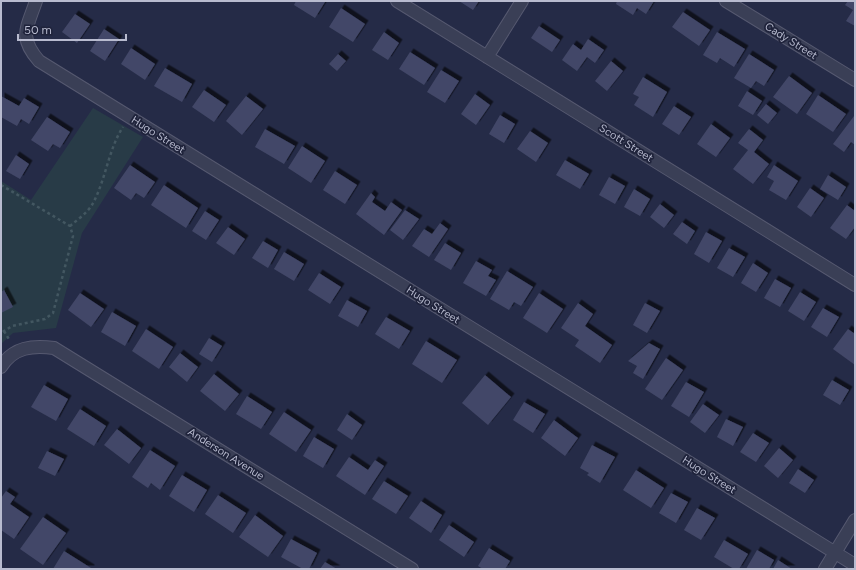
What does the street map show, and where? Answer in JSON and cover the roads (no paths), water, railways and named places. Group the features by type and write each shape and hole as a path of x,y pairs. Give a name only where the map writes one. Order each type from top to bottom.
{"street":[{"name":"Hugo Street","path":"36,1 25,34 29,50 39,61 855,565"},
{"name":"Scott Street","path":"397,1 855,285"},
{"path":"487,57 522,1"},
{"name":"Cady Street","path":"726,1 855,80"},
{"name":"Anderson Avenue","path":"1,367 9,357 19,350 37,345 54,348 412,569"},
{"path":"825,569 855,520"}]}
